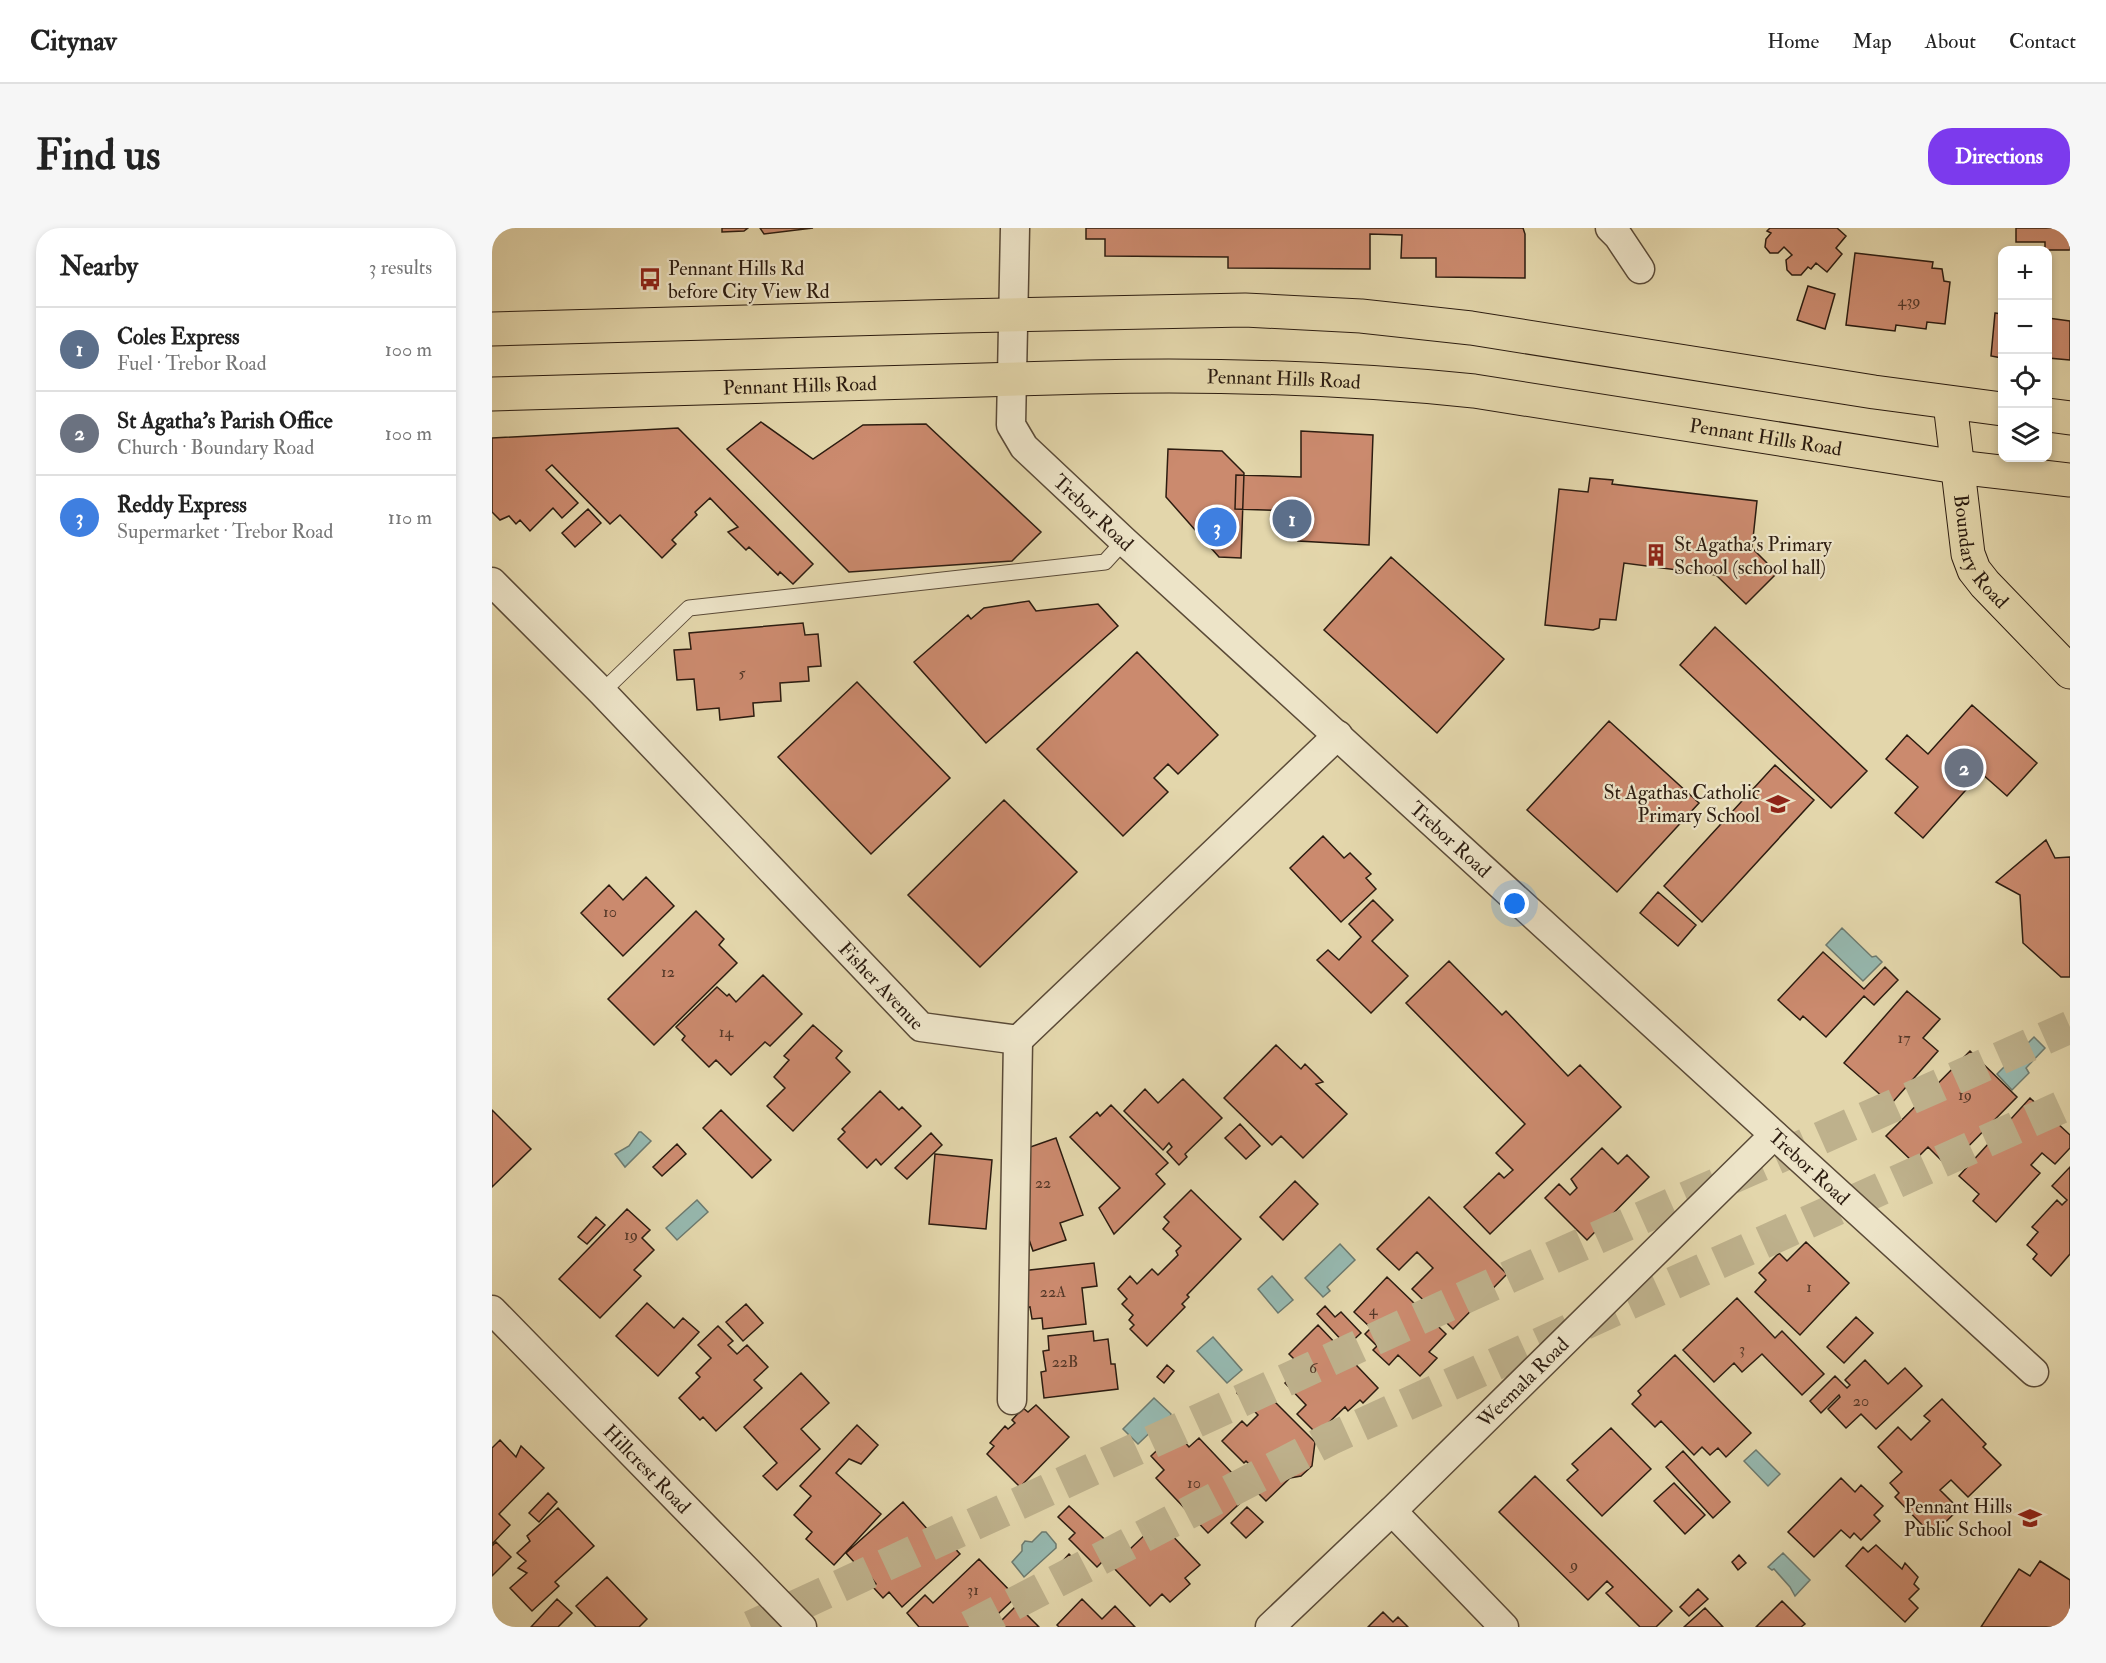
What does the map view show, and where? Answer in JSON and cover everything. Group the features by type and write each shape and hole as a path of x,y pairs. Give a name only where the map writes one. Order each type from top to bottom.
{"main road":[{"path":"492,329 1245,310 1361,316 1471,328 1998,409"},
{"name":"Pennant Hills Road","path":"492,394 1182,375 1300,378 1415,385 1474,392 1957,467 2070,480"},
{"name":"Boundary Road","path":"1950,403 1968,554 1974,570 1993,593 2070,672"},
{"path":"2052,416 2070,418"}],"street":[{"name":"Trebor Road","path":"1015,228 1011,425 1024,447 1124,542 2034,1372"},
{"path":"1610,228 1640,269"},
{"name":"Fisher Avenue","path":"492,582 602,692 921,1027 1017,1040"},
{"path":"1012,1400 1017,1040 1338,735"},
{"name":"Weemala Road","path":"1270,1627 1392,1511 1774,1134"},
{"name":"Hillcrest Road","path":"492,1310 802,1627"},
{"path":"1392,1511 1504,1627"}],"lane":[{"path":"602,692 689,608 1105,562 1124,542"}],"water":[{"path":"1842,928 1872,957 1876,956 1882,962 1863,981 1826,945"},
{"path":"2034,1037 2045,1048 2026,1068 2029,1073 2012,1090 1997,1074"},
{"path":"639,1132 651,1141 625,1167 615,1154 629,1146"},
{"path":"697,1200 708,1212 677,1240 666,1228"},
{"path":"1340,1244 1355,1260 1327,1287 1330,1291 1323,1297 1305,1278"},
{"path":"1272,1276 1293,1300 1278,1313 1258,1289"},
{"path":"1213,1337 1242,1370 1227,1383 1197,1351"},
{"path":"1154,1398 1171,1414 1170,1419 1165,1424 1159,1424 1138,1444 1123,1429"},
{"path":"1756,1450 1780,1474 1768,1486 1744,1461"},
{"path":"1042,1532 1046,1532 1056,1544 1056,1548 1024,1577 1012,1562 1022,1551 1025,1541 1032,1542"},
{"path":"1783,1553 1810,1580 1795,1596 1774,1569 1768,1567"}],"building":[{"path":"722,228 748,228 744,231 722,232"},
{"path":"760,228 813,228 764,234"},
{"path":"1086,228 1523,228 1525,278 1436,277 1436,258 1401,258 1402,235 1370,234 1370,269 1228,268 1228,257 1105,256 1105,239 1086,239"},
{"path":"1770,228 1837,228 1846,236 1836,248 1842,254 1827,272 1816,263 1811,269 1808,267 1801,275 1792,275 1787,270 1786,260 1792,255 1784,247 1778,253 1770,253 1765,247 1766,239 1771,233 1767,231"},
{"path":"2016,228 2070,228 2070,250 2052,250 2052,246 2045,246 2045,242 2016,242"},
{"path":"1855,253 1933,262 1932,268 1942,269 1944,281 1950,282 1945,324 1927,322 1926,329 1896,325 1895,331 1846,325"},
{"path":"1808,286 1835,294 1825,329 1797,320"},
{"path":"1995,313 1998,313 1998,357 1991,356"},
{"path":"2052,319 2070,321 2070,360 2052,358"},
{"path":"761,422 813,459 863,425 926,424 1041,532 1012,561 849,572 727,449"},
{"path":"678,428 813,564 793,584 780,572 778,575 749,547 746,550 728,532 738,527 710,498 672,540 676,544 662,558 620,515 610,524 552,465 546,470 578,503 562,518 553,508 530,531 520,520 516,524 509,516 500,520 492,512 492,438"},
{"path":"1301,431 1373,435 1369,545 1298,541 1299,511 1235,509 1236,475 1301,477"},
{"path":"1168,449 1222,451 1244,473 1241,558 1219,557 1166,497"},
{"name":"St Agatha's Primary School (school hall)","path":"1590,478 1613,480 1612,484 1757,501 1752,548 1777,573 1746,604 1716,575 1624,563 1616,620 1600,619 1599,628 1593,630 1545,625 1559,489 1588,492"},
{"path":"588,509 601,523 575,547 562,533"},
{"path":"1391,557 1504,659 1437,733 1324,630"},
{"path":"1029,601 1036,611 1098,604 1118,626 986,743 914,662 968,615 971,619 984,608"},
{"path":"803,623 805,635 818,634 821,666 808,667 809,681 780,683 781,701 753,703 754,716 720,720 719,708 697,710 694,679 677,680 674,650 691,649 689,633"},
{"path":"1715,627 1867,771 1831,808 1680,665"},
{"path":"1137,652 1218,735 1178,774 1168,764 1154,778 1168,792 1123,836 1037,749"},
{"path":"857,682 950,778 871,854 778,757"},
{"path":"1972,705 2037,763 2007,796 1981,773 1923,838 1895,813 1918,787 1886,759 1907,735 1928,754"},
{"path":"1609,721 1699,803 1617,892 1527,810"},
{"path":"1775,765 1814,800 1702,922 1664,886"},
{"path":"1004,800 1077,872 980,967 908,895"},
{"path":"1323,836 1344,858 1350,853 1371,874 1366,878 1376,889 1341,922 1290,868"},
{"path":"2046,840 2055,858 2070,857 2070,977 2061,977 2023,943 2020,895 1996,882"},
{"path":"646,877 674,906 623,956 581,913 609,885 623,900"},
{"path":"1658,892 1696,925 1678,946 1640,913"},
{"path":"1373,900 1393,920 1372,941 1408,976 1371,1013 1317,960 1328,950 1339,960 1361,937 1349,924"},
{"path":"696,911 724,939 719,945 737,963 654,1045 608,999"},
{"path":"1823,952 1864,989 1885,967 1898,980 1874,1005 1864,996 1826,1037 1803,1016 1800,1020 1778,1000"},
{"path":"1449,961 1502,1015 1506,1011 1568,1076 1580,1065 1621,1107 1490,1234 1464,1207 1499,1173 1504,1178 1513,1170 1496,1153 1525,1124 1406,1003"},
{"path":"763,975 802,1014 770,1046 765,1042 731,1075 716,1060 709,1067 682,1040 685,1036 676,1027 717,987 727,996 729,994 736,1002"},
{"path":"1907,991 1940,1019 1923,1038 1938,1051 1891,1104 1844,1063"},
{"path":"813,1025 842,1051 836,1058 850,1072 793,1131 767,1106 785,1088 774,1077 789,1060 784,1056"},
{"path":"1276,1045 1301,1069 1305,1064 1323,1082 1316,1084 1347,1114 1303,1158 1281,1136 1272,1145 1224,1098"},
{"path":"1970,1051 2017,1097 1948,1167 1928,1147 1913,1162 1886,1136"},
{"path":"1183,1079 1222,1118 1185,1154 1187,1157 1179,1165 1167,1152 1172,1147 1169,1143 1163,1150 1124,1111 1145,1089 1158,1103"},
{"path":"880,1091 899,1110 902,1107 921,1126 881,1165 876,1159 867,1168 838,1139 845,1132 842,1129"},
{"path":"2030,1098 2070,1135 2070,1148 2055,1164 2042,1153 2031,1165 2040,1173 1996,1222 1973,1201 1979,1194 1959,1176"},
{"path":"1111,1105 1168,1163 1156,1174 1165,1184 1114,1234 1099,1208 1120,1188 1070,1137 1097,1112 1100,1116"},
{"path":"492,1110 531,1149 492,1187"},
{"path":"721,1110 771,1160 752,1178 703,1128"},
{"path":"1240,1124 1260,1146 1246,1159 1225,1138"},
{"path":"931,1133 942,1145 907,1179 895,1168"},
{"path":"1056,1138 1083,1215 1060,1223 1066,1240 1033,1251 1017,1205 1016,1152"},
{"path":"677,1144 686,1154 662,1176 653,1167"},
{"path":"1602,1148 1618,1164 1627,1155 1649,1177 1587,1240 1545,1198 1559,1184 1570,1195 1577,1188 1571,1179"},
{"path":"935,1154 992,1160 986,1229 929,1224"},
{"path":"2070,1167 2070,1254 2051,1276 2033,1259 2037,1254 2027,1245 2038,1232 2032,1227 2057,1200 2062,1205 2067,1200 2052,1186"},
{"path":"1295,1181 1318,1204 1283,1240 1260,1217"},
{"path":"1191,1190 1241,1239 1187,1295 1189,1297 1182,1304 1185,1307 1147,1346 1130,1329 1134,1325 1129,1320 1133,1315 1122,1304 1127,1299 1118,1289 1130,1276 1137,1284 1152,1269 1158,1275 1178,1255 1176,1251 1181,1246 1163,1229 1169,1222 1164,1217"},
{"path":"1429,1197 1507,1274 1453,1329 1412,1289 1433,1268 1417,1252 1399,1270 1377,1249"},
{"path":"627,1209 650,1230 642,1238 654,1250 634,1270 641,1276 600,1318 559,1279"},
{"path":"596,1217 605,1225 587,1244 578,1237"},
{"path":"1806,1242 1849,1283 1800,1335 1755,1292 1766,1280 1759,1273 1779,1253 1787,1261"},
{"path":"1094,1263 1097,1286 1082,1288 1086,1324 1043,1329 1042,1318 1032,1319 1030,1307 1025,1308 1021,1271"},
{"path":"1387,1277 1446,1334 1429,1352 1437,1358 1420,1376 1398,1355 1389,1365 1373,1350 1377,1346 1365,1334 1371,1328 1354,1312"},
{"path":"1737,1298 1775,1338 1782,1331 1824,1374 1802,1395 1762,1354 1742,1372 1734,1363 1714,1382 1683,1350"},
{"path":"647,1303 674,1328 683,1318 699,1332 658,1376 616,1336"},
{"path":"746,1304 763,1323 743,1341 726,1322"},
{"path":"1325,1306 1335,1317 1341,1312 1361,1333 1347,1346 1317,1314"},
{"path":"1856,1317 1873,1333 1844,1363 1827,1347"},
{"path":"1318,1325 1378,1388 1363,1403 1360,1400 1348,1411 1345,1407 1317,1434 1297,1414 1306,1405 1285,1383 1302,1367 1289,1354"},
{"path":"718,1326 733,1341 728,1345 737,1354 747,1345 768,1367 754,1380 762,1388 716,1431 703,1417 700,1420 679,1398 700,1377 696,1373 711,1358 698,1345"},
{"path":"1093,1331 1094,1341 1108,1339 1111,1364 1115,1364 1118,1389 1044,1398 1041,1372 1046,1371 1043,1351 1049,1350 1048,1336"},
{"path":"1675,1355 1751,1433 1726,1457 1718,1448 1710,1455 1702,1447 1694,1455 1661,1421 1655,1427 1632,1404 1641,1395 1638,1391"},
{"path":"1865,1360 1888,1384 1905,1368 1922,1386 1876,1429 1861,1414 1846,1428 1828,1409 1840,1397 1839,1395 1821,1413 1810,1401 1835,1376 1847,1388 1850,1385 1845,1380"},
{"path":"1167,1365 1174,1371 1164,1383 1157,1377"},
{"path":"801,1373 829,1403 801,1429 820,1449 777,1490 763,1476 777,1463 744,1427"},
{"path":"1252,1379 1315,1442 1312,1466 1301,1476 1290,1478 1266,1501 1244,1479 1254,1469 1246,1461 1244,1463 1222,1441 1242,1421 1247,1426 1258,1415 1237,1393"},
{"path":"1942,1399 1986,1444 1983,1447 2001,1465 1968,1497 1951,1480 1940,1490 1959,1509 1932,1535 1895,1497 1899,1493 1890,1483 1902,1472 1878,1447 1898,1427 1911,1440 1930,1421 1924,1416"},
{"path":"1036,1405 1069,1437 1020,1487 987,1454 994,1446 990,1443 1005,1426 1008,1429 1015,1423 1012,1420 1023,1408 1028,1412"},
{"path":"857,1425 878,1445 861,1464 849,1459 836,1473 881,1514 834,1565 806,1539 812,1532 794,1515 811,1496 800,1486"},
{"path":"1611,1428 1651,1469 1602,1516 1567,1480 1578,1470 1572,1464"},
{"path":"1176,1432 1189,1447 1199,1438 1251,1493 1208,1533 1156,1478 1164,1470 1151,1456"},
{"path":"500,1440 516,1457 521,1446 544,1468 499,1514 510,1525 492,1544 492,1448"},
{"path":"1683,1451 1730,1502 1713,1518 1666,1467"},
{"path":"1535,1476 1672,1611 1656,1627 1640,1627 1606,1593 1613,1587 1607,1581 1588,1600 1499,1512"},
{"path":"1841,1478 1855,1492 1861,1485 1883,1506 1874,1515 1880,1521 1861,1540 1854,1533 1850,1538 1841,1530 1814,1557 1788,1532"},
{"path":"1674,1483 1705,1515 1685,1534 1654,1501"},
{"path":"548,1493 557,1502 539,1522 529,1513"},
{"path":"903,1502 929,1531 935,1527 960,1554 902,1607 889,1592 883,1598 873,1587 876,1584 870,1576 867,1579 846,1553"},
{"path":"1069,1506 1115,1549 1097,1567 1069,1539 1075,1533 1058,1517"},
{"path":"1247,1507 1263,1522 1246,1538 1231,1523"},
{"path":"558,1508 594,1546 555,1582 559,1586 532,1611 510,1588 527,1573 518,1568 526,1561 517,1553 530,1541 527,1536"},
{"path":"1166,1529 1200,1565 1185,1578 1190,1584 1170,1602 1162,1594 1150,1606 1112,1566 1149,1531 1156,1539"},
{"path":"496,1542 511,1557 492,1576 492,1546"},
{"path":"1876,1545 1902,1569 1905,1563 1918,1577 1914,1584 1919,1589 1909,1599 1918,1608 1905,1622 1846,1566 1863,1547 1868,1552"},
{"path":"1069,1554 1077,1562 1068,1572 1060,1564"},
{"path":"1739,1555 1746,1563 1738,1570 1732,1562"},
{"path":"979,1559 1016,1597 984,1627 919,1627 907,1613 925,1595 933,1603"},
{"path":"2040,1561 2070,1580 2070,1627 1981,1627 2019,1569 2030,1576"},
{"path":"607,1577 647,1619 639,1627 596,1627 576,1606"},
{"path":"1698,1589 1708,1599 1689,1616 1680,1607"},
{"path":"557,1599 572,1613 558,1627 531,1627"},
{"path":"1082,1599 1102,1619 1115,1606 1135,1627 1059,1627 1057,1625"},
{"path":"1782,1601 1805,1624 1801,1627 1756,1627"},
{"path":"1017,1605 1039,1627 995,1627"},
{"path":"1705,1608 1723,1627 1684,1627"},
{"path":"1383,1612 1393,1622 1398,1617 1408,1627 1368,1627"}],"tunnel":[{"path":"751,1627 1511,1276 2070,1027"},
{"path":"969,1627 1330,1439 2070,1103"}],"place":[{"name":"Pennant Hills Rd before City View Rd","path":"650,279"},
{"name":"Coles Express","path":"1292,519"},
{"name":"Reddy Express","path":"1217,527"},
{"name":"St Agatha's Primary School (school hall)","path":"1656,555"},
{"name":"St Agatha's Parish Office","path":"1964,768"},
{"name":"St Agathas Catholic Primary School","path":"1778,804"},
{"name":"Pennant Hills Public School","path":"2030,1518"}]}
